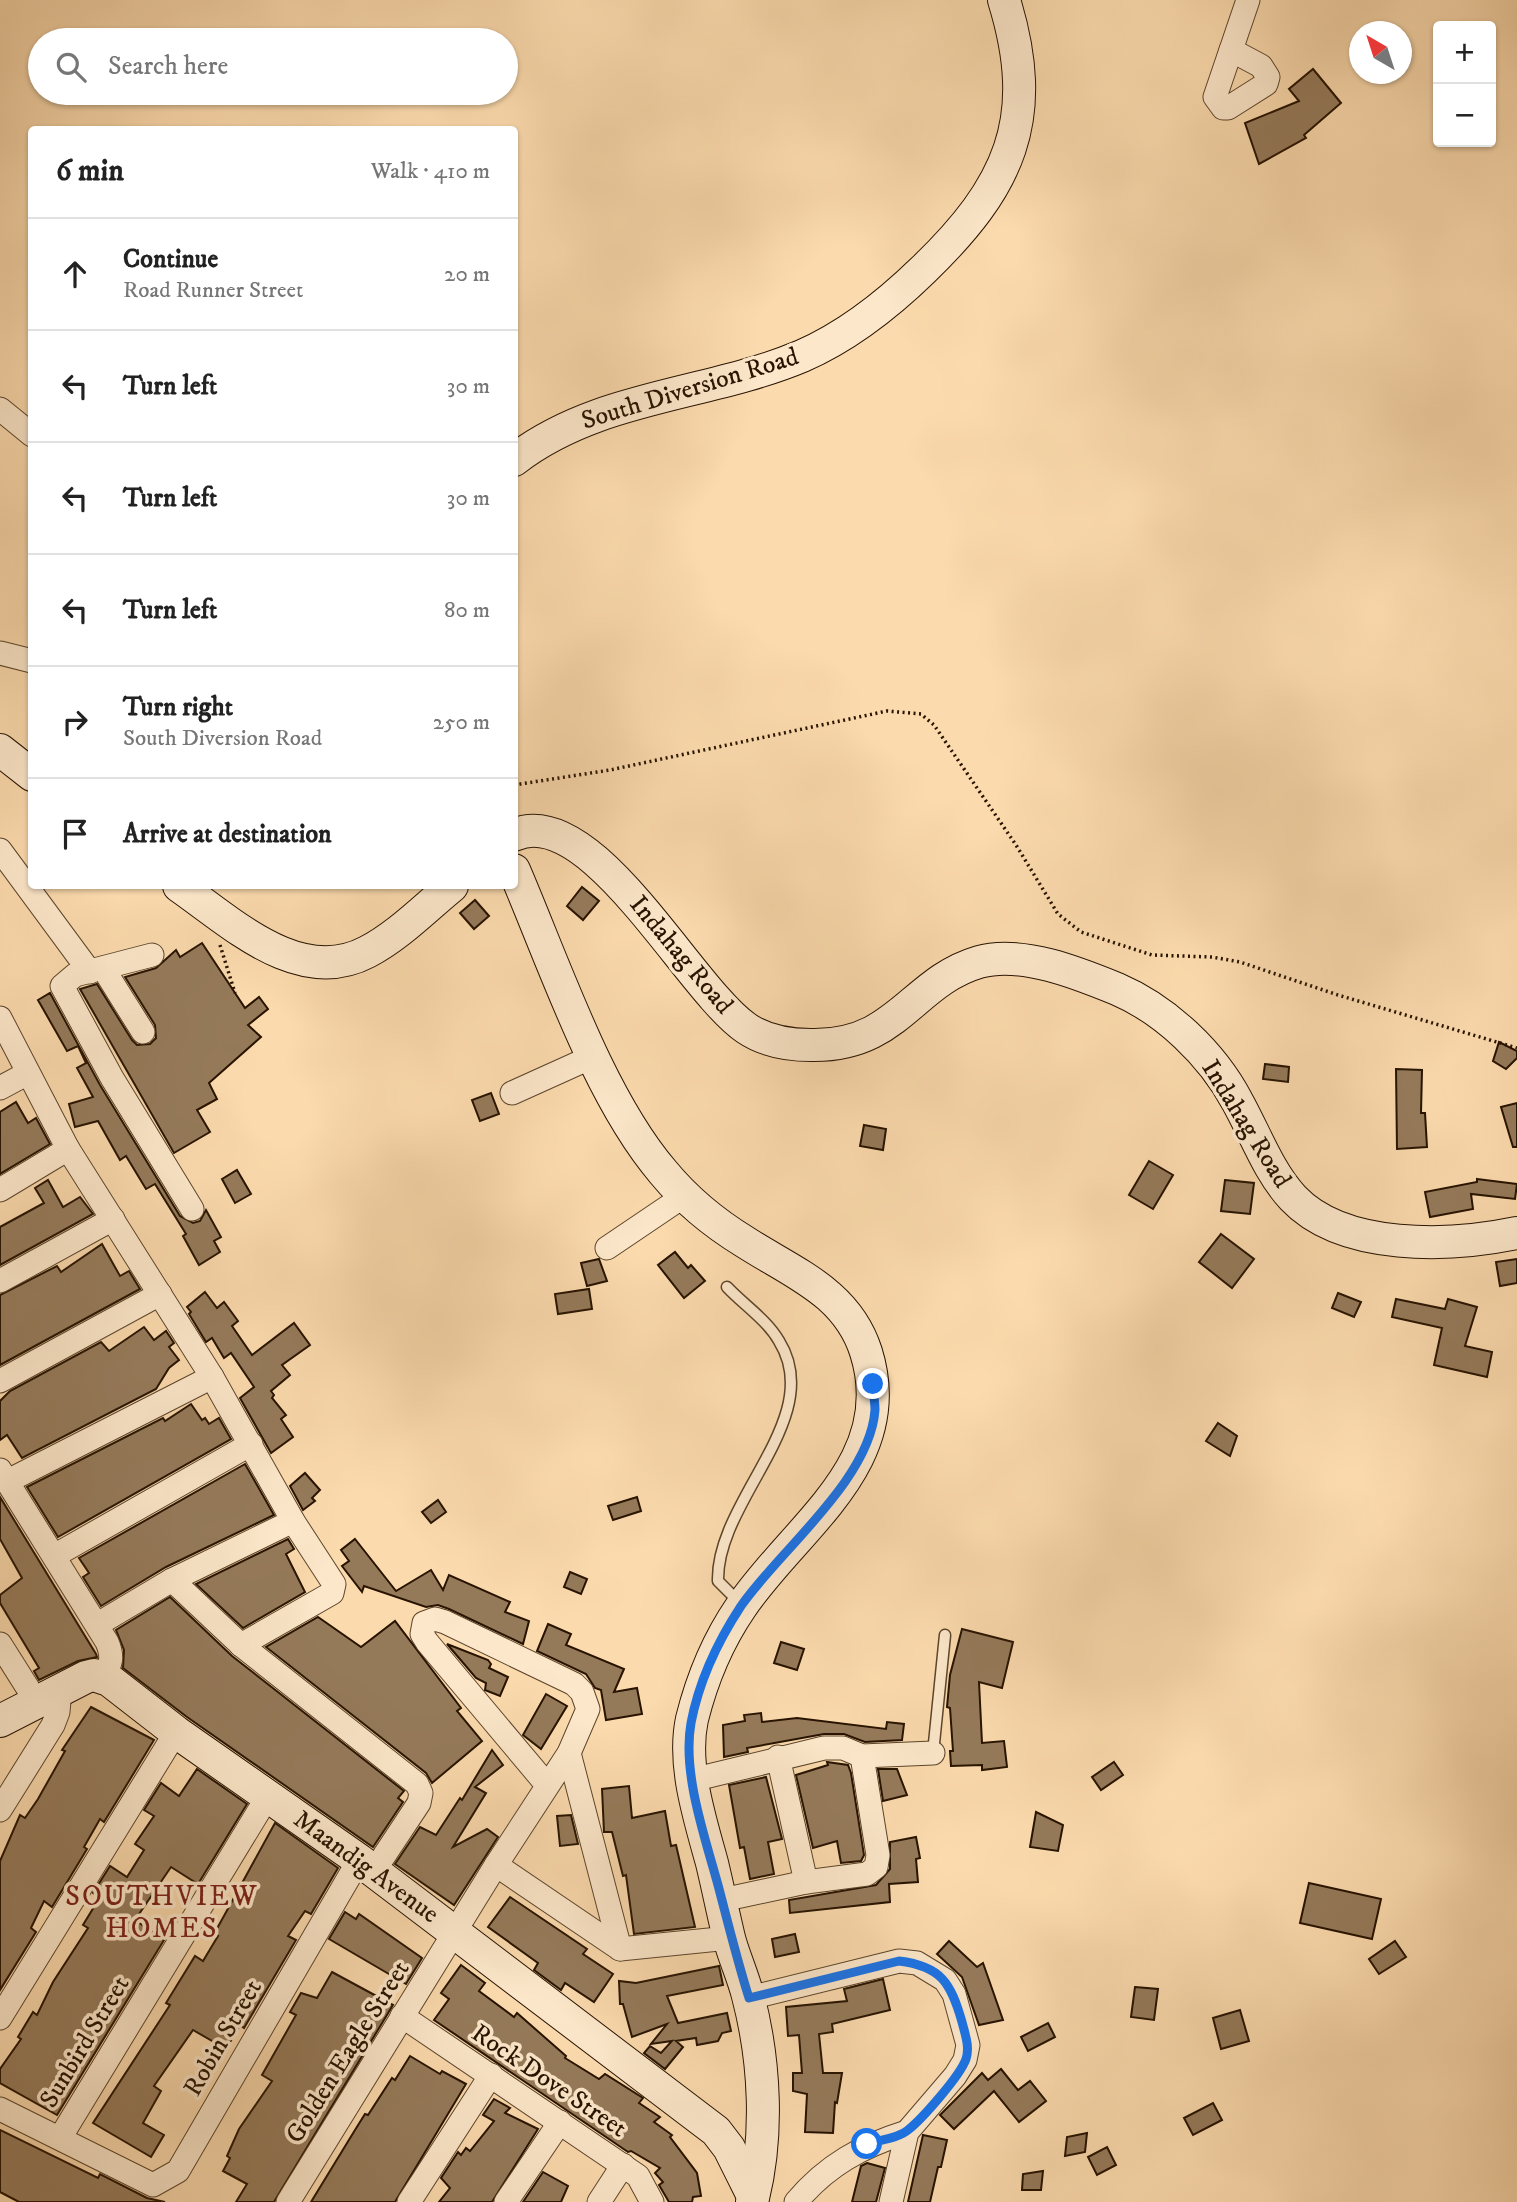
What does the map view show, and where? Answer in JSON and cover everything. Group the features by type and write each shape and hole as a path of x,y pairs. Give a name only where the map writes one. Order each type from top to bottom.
{"main road":[{"name":"South Diversion Road","path":"518,457 533,446 600,413 722,382 802,356 864,322 902,290 979,211 1008,155 1017,106 1018,62 1004,0"},
{"path":"0,750 28,772"},
{"name":"Indahag Road","path":"518,834 535,830 561,836 597,860 634,899 728,1015 749,1030 774,1041 821,1045 871,1035 954,973 979,962 1004,959 1065,971 1121,991 1144,1003 1194,1043 1236,1098 1285,1186 1310,1213 1338,1228 1376,1238 1441,1241 1517,1233"},
{"path":"518,879 594,1056 643,1146 684,1196 723,1227 811,1280 845,1310 867,1354 873,1384 875,1410 871,1428 849,1475 742,1605 719,1643 702,1681 691,1725 692,1780 729,1938 749,1998 762,2106 752,2199"},
{"path":"183,889 253,938 279,952 321,963 365,953 448,889"},
{"path":"0,1721 86,1677 102,1676"},
{"name":"Maandig Avenue","path":"102,1676 455,1931 716,2131 729,2148 752,2199"},
{"path":"716,2131 736,2126 762,2106"}],"street":[{"path":"1231,50 1248,0"},
{"path":"0,409 28,432"},
{"path":"0,653 28,661"},
{"path":"0,850 28,885"},
{"path":"32,889 143,1032"},
{"path":"152,955 70,977 63,984 63,989 118,1088 192,1209"},
{"path":"0,1018 68,1149 212,1377 293,1521 334,1584 332,1592 241,1645"},
{"path":"512,1093 594,1056"},
{"path":"0,1088 28,1073"},
{"path":"0,1190 68,1149"},
{"path":"607,1248 684,1196"},
{"path":"0,1281 113,1219"},
{"path":"0,1381 160,1294"},
{"path":"102,1676 110,1668 112,1658 98,1624 3,1476 212,1377"},
{"path":"54,1556 251,1444"},
{"path":"98,1624 172,1580 293,1521"},
{"name":"Robin Street","path":"60,2137 153,2185 178,2171 367,1866 419,1803 421,1793 417,1784 241,1645 172,1580"},
{"name":"Golden Eagle Street","path":"288,2202 496,1865 569,1753 585,1718 587,1700 574,1684 435,1619 424,1623 422,1629 427,1642 547,1785"},
{"path":"0,1644 48,1695 58,1712 53,1725 0,1810"},
{"path":"0,2018 176,1732"},
{"path":"692,1780 778,1756 824,1748 843,1748 862,1756 933,1753"},
{"path":"569,1753 620,1949"},
{"path":"778,1756 806,1882"},
{"path":"722,1900 806,1882 867,1874 876,1867 878,1856 862,1756"},
{"name":"Sunbird Street","path":"60,2137 268,1796"},
{"path":"496,1865 620,1949 729,1938"},
{"path":"749,1998 899,1961 917,1963 945,1980 954,1994 968,2045 965,2060 907,2132 891,2202"},
{"name":"Rock Dove Street","path":"402,2016 624,2165 638,2176 652,2202"},
{"path":"409,2202 491,2075"},
{"path":"0,2109 60,2137"},
{"path":"506,2202 560,2122"},
{"path":"796,2202 841,2160 867,2144 907,2132"},
{"path":"600,2202 624,2165"}],"lane":[{"path":"727,1287 766,1324 780,1342 789,1363 792,1385 789,1407 723,1540 717,1563 718,1581 742,1605"},
{"path":"933,1753 945,1635"}],"path":[{"path":"518,784 610,770 858,715 909,711 921,714 934,725 1016,845 1058,914 1081,932 1152,955 1212,957 1240,962 1339,995 1517,1048"}],"building":[{"path":"1313,69 1341,103 1304,135 1306,138 1259,164 1245,123 1299,101 1289,89"},
{"path":"582,887 599,901 583,920 567,906"},
{"path":"475,900 489,916 474,929 460,913"},
{"path":"202,943 245,1008 259,997 268,1009 248,1025 261,1037 209,1083 217,1099 197,1110 210,1132 174,1153 80,989 97,984 132,1040 137,1045 150,1044 156,1038 155,1025 125,977 156,968 176,950 180,957"},
{"path":"50,993 100,1085 180,1216 193,1223 200,1221 206,1210 221,1237 214,1241 220,1252 199,1265 183,1236 186,1234 155,1184 146,1189 126,1156 120,1160 98,1121 75,1127 69,1104 93,1097 77,1068 86,1063 78,1046 67,1051 38,1000"},
{"path":"1499,1042 1517,1051 1517,1058 1506,1069 1493,1061"},
{"path":"1265,1064 1289,1067 1288,1082 1263,1079"},
{"path":"1396,1069 1422,1070 1421,1113 1425,1113 1427,1147 1397,1149"},
{"path":"491,1093 499,1114 480,1121 472,1100"},
{"path":"16,1102 28,1123 36,1118 50,1144 0,1174 0,1112"},
{"path":"1517,1103 1517,1147 1513,1147 1501,1107"},
{"path":"864,1125 886,1129 883,1150 860,1146"},
{"path":"1149,1161 1173,1175 1153,1209 1129,1195"},
{"path":"237,1170 251,1194 235,1203 222,1179"},
{"path":"1477,1179 1517,1184 1515,1199 1471,1194 1473,1209 1430,1217 1425,1192 1477,1182"},
{"path":"48,1180 63,1207 80,1197 93,1214 0,1265 0,1227 44,1203 35,1188"},
{"path":"1225,1180 1254,1183 1250,1214 1221,1211"},
{"path":"1221,1234 1254,1259 1232,1288 1199,1262"},
{"path":"102,1244 120,1276 129,1271 140,1289 0,1365 0,1295 57,1266 61,1272"},
{"path":"675,1252 688,1268 691,1265 705,1281 684,1298 658,1265"},
{"path":"599,1259 607,1281 587,1286 581,1263"},
{"path":"1517,1259 1517,1283 1500,1286 1496,1262"},
{"path":"589,1289 592,1309 558,1314 555,1294"},
{"path":"205,1292 217,1308 224,1302 238,1321 232,1326 252,1355 294,1323 310,1345 282,1365 290,1375 271,1391 274,1395 272,1398 286,1415 281,1419 293,1437 271,1453 240,1398 254,1387 231,1353 224,1358 212,1338 206,1342 189,1314 191,1312 187,1307"},
{"path":"1338,1293 1361,1302 1354,1317 1332,1308"},
{"path":"1396,1299 1445,1309 1448,1299 1477,1307 1465,1346 1492,1352 1487,1377 1434,1365 1442,1328 1392,1317"},
{"path":"144,1327 154,1340 166,1331 174,1343 169,1347 179,1360 169,1368 156,1389 22,1458 7,1435 0,1440 0,1401 10,1391 101,1342 109,1351"},
{"path":"191,1404 202,1420 205,1418 209,1424 219,1418 231,1439 58,1537 27,1487 163,1418 165,1421"},
{"path":"1218,1423 1237,1436 1230,1456 1206,1441"},
{"path":"245,1464 274,1515 166,1567 101,1606 83,1577 89,1573 79,1558"},
{"path":"305,1473 320,1490 312,1498 315,1501 303,1510 290,1486"},
{"path":"0,1497 97,1657 78,1661 39,1680 34,1671 39,1668 0,1603 0,1595 22,1578 0,1539"},
{"path":"637,1497 641,1511 613,1520 608,1506"},
{"path":"438,1500 446,1512 431,1523 422,1512"},
{"path":"288,1539 294,1549 286,1554 305,1592 243,1628 196,1584"},
{"path":"355,1539 396,1591 431,1570 443,1590 449,1575 510,1602 505,1612 529,1621 523,1644 438,1605 426,1607 364,1586 362,1592 342,1566 349,1561 341,1550"},
{"path":"570,1572 587,1579 581,1594 564,1587"},
{"path":"170,1597 232,1656 404,1791 398,1798 403,1802 373,1847 187,1717 123,1668 124,1650 116,1630"},
{"path":"318,1617 361,1647 395,1621 461,1708 457,1711 482,1741 432,1783 426,1773 266,1647"},
{"path":"548,1624 571,1634 566,1645 624,1669 614,1692 637,1688 642,1714 606,1720 601,1690 595,1688 586,1674 537,1651"},
{"path":"962,1629 1013,1642 1002,1688 979,1682 982,1743 1004,1741 1007,1767 982,1770 982,1765 951,1766 950,1751 953,1751 950,1708 947,1707 950,1675"},
{"path":"781,1642 804,1649 797,1670 774,1663"},
{"path":"447,1644 488,1660 491,1664 489,1668 508,1677 500,1696 485,1690 486,1683 476,1678"},
{"path":"546,1694 567,1706 541,1749 523,1735"},
{"path":"91,1707 154,1740 104,1822 100,1819 84,1847 87,1849 52,1907 44,1901 31,1928 36,1932 0,1990 0,1861 20,1815 25,1818 38,1799 65,1751 62,1750"},
{"path":"761,1713 762,1722 797,1718 886,1729 887,1722 904,1724 902,1740 865,1742 844,1734 824,1734 747,1748 748,1752 724,1757 723,1725 745,1721 744,1715"},
{"path":"492,1750 503,1765 475,1787 486,1793 453,1847 487,1829 498,1837 454,1905 395,1864 420,1827 436,1835 460,1798 462,1800"},
{"path":"827,1762 848,1765 851,1773 864,1855 861,1861 841,1863 837,1841 813,1848 796,1775 828,1765"},
{"path":"1114,1762 1123,1775 1101,1790 1092,1777"},
{"path":"197,1769 247,1804 198,1884 171,1867 135,1920 164,1940 57,2115 0,2083 0,2069 21,2039 18,2037 33,2012 37,2015 53,1982 88,1928 83,1925 100,1897 93,1893 110,1866 127,1877 144,1850 135,1844 154,1816 144,1810 161,1783 179,1796"},
{"path":"878,1769 897,1769 907,1795 883,1801"},
{"path":"766,1777 782,1839 768,1842 774,1874 750,1879 744,1847 740,1848 729,1785"},
{"path":"629,1786 632,1818 665,1811 671,1846 676,1845 695,1927 634,1934 626,1875 623,1876 612,1832 604,1832 602,1789"},
{"path":"1036,1812 1063,1825 1058,1851 1030,1847"},
{"path":"571,1815 578,1844 560,1846 557,1816"},
{"path":"275,1823 338,1868 311,1914 305,1911 288,1936 296,1940 244,2028 240,2025 226,2049 193,2030 154,2086 161,2091 143,2123 164,2135 151,2157 93,2123 170,2005 166,2003 195,1956 203,1961 218,1936 214,1934"},
{"path":"916,1837 920,1858 916,1859 918,1882 889,1884 890,1902 790,1913 789,1900 876,1885 890,1869 890,1842"},
{"path":"1309,1883 1381,1899 1372,1939 1300,1923"},
{"path":"510,1897 587,1949 583,1954 613,1974 594,2002 565,1983 561,1990 534,1970 538,1963 488,1927"},
{"path":"345,1912 356,1919 359,1914 422,1958 406,1984 329,1939"},
{"path":"795,1934 799,1952 775,1957 772,1939"},
{"path":"949,1941 977,1967 983,1963 1003,2020 979,2025 962,1977 937,1954"},
{"path":"1395,1941 1406,1957 1379,1974 1369,1959"},
{"path":"461,1965 485,1983 479,1991 514,2017 517,2013 566,2056 565,2058 599,2079 605,2074 643,2098 639,2103 660,2117 654,2122 672,2135 670,2137 697,2173 701,2196 693,2197 692,2202 669,2202 659,2185 663,2182 655,2173 660,2168 631,2151 628,2152 434,2020 449,1999 441,1993"},
{"path":"719,1966 723,1985 667,1996 678,2023 727,2013 731,2031 722,2033 718,2041 697,2045 696,2038 676,2041 683,2047 665,2069 644,2053 650,2046 661,2053 672,2041 651,2044 667,2024 632,2037 623,2004 620,2004 619,1981 636,1983"},
{"path":"332,1972 393,2005 274,2202 236,2202 247,2184 223,2171 230,2158 227,2156 239,2129 272,2081 262,2075 296,2015 290,2012 301,1993 317,1998"},
{"path":"883,1979 890,2010 832,2024 833,2032 819,2034 823,2073 842,2073 837,2103 835,2102 833,2133 805,2132 807,2094 793,2091 793,2073 802,2073 799,2035 788,2036 786,2007 847,2001 844,1989"},
{"path":"1135,1987 1158,1989 1154,2020 1131,2017"},
{"path":"1240,2010 1249,2041 1221,2049 1213,2018"},
{"path":"1048,2023 1055,2037 1028,2051 1021,2037"},
{"path":"410,2056 440,2074 442,2071 466,2084 395,2202 311,2202 365,2114 368,2115"},
{"path":"1001,2069 1018,2090 1030,2081 1046,2101 1019,2122 994,2091 954,2129 940,2115 982,2073 988,2080"},
{"path":"494,2099 510,2108 505,2113 538,2129 492,2202 439,2202 450,2188 441,2178 458,2152 461,2155 466,2148 470,2151 494,2121 483,2115"},
{"path":"1213,2103 1222,2120 1193,2135 1184,2118"},
{"path":"0,2130 98,2178 100,2174 147,2198 165,2202 19,2202 0,2192"},
{"path":"1087,2133 1085,2152 1065,2156 1067,2137"},
{"path":"923,2135 947,2140 941,2167 938,2167 930,2202 908,2202"},
{"path":"1107,2147 1116,2165 1097,2175 1088,2157"},
{"path":"867,2163 885,2168 876,2202 852,2202 861,2166"},
{"path":"1043,2171 1041,2190 1022,2190 1023,2174"},
{"path":"543,2172 568,2186 561,2202 523,2202"}],"district":[{"name":"SOUTHVIEW HOMES","path":"162,1912"}],"route":[{"path":"867,2144 907,2132 955,2076 965,2060 968,2045 954,1994 945,1980 932,1970 917,1963 899,1961 749,1998 729,1938 722,1900 700,1819 692,1780 691,1725 702,1681 719,1643 742,1605 849,1475 871,1428 875,1410 873,1384"}]}
